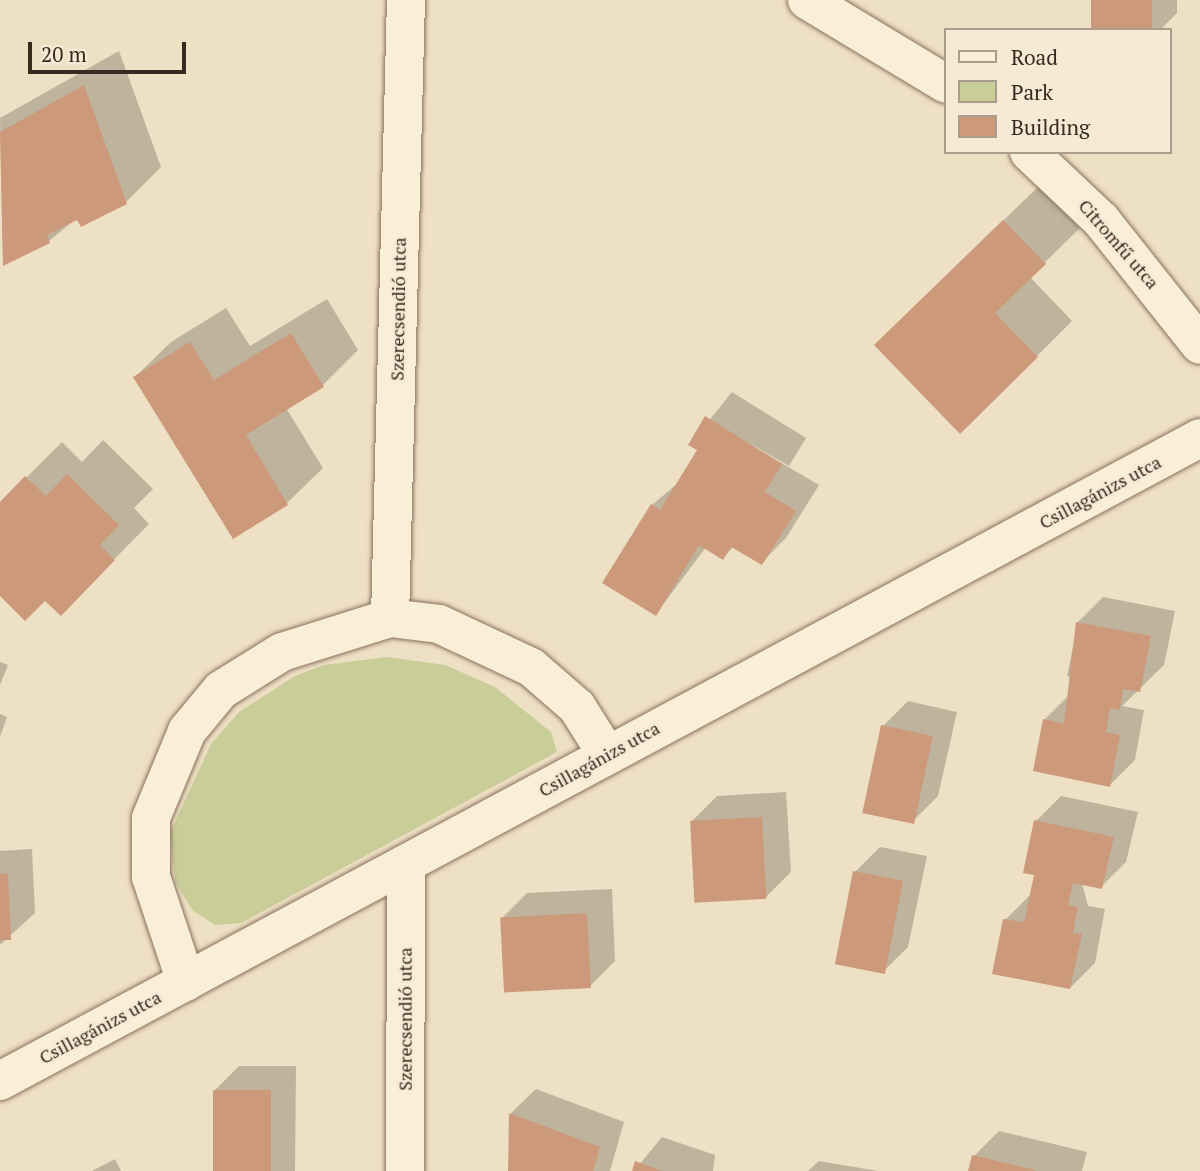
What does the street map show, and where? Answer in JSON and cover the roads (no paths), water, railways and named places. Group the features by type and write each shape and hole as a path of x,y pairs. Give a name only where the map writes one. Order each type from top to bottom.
{"street":[{"name":"Szerecsendió utca","path":"390,618 406,0"},
{"path":"807,0 944,83"},
{"name":"Citromfű utca","path":"1031,154 1101,219 1200,345"},
{"name":"Csillagánizs utca","path":"0,1080 406,867 606,753 1200,438"},
{"path":"186,982 151,877 151,818 187,731 221,690 282,652 390,618 439,624 531,667 577,707 606,753"},
{"name":"Szerecsendió utca","path":"405,1171 406,867"}]}
